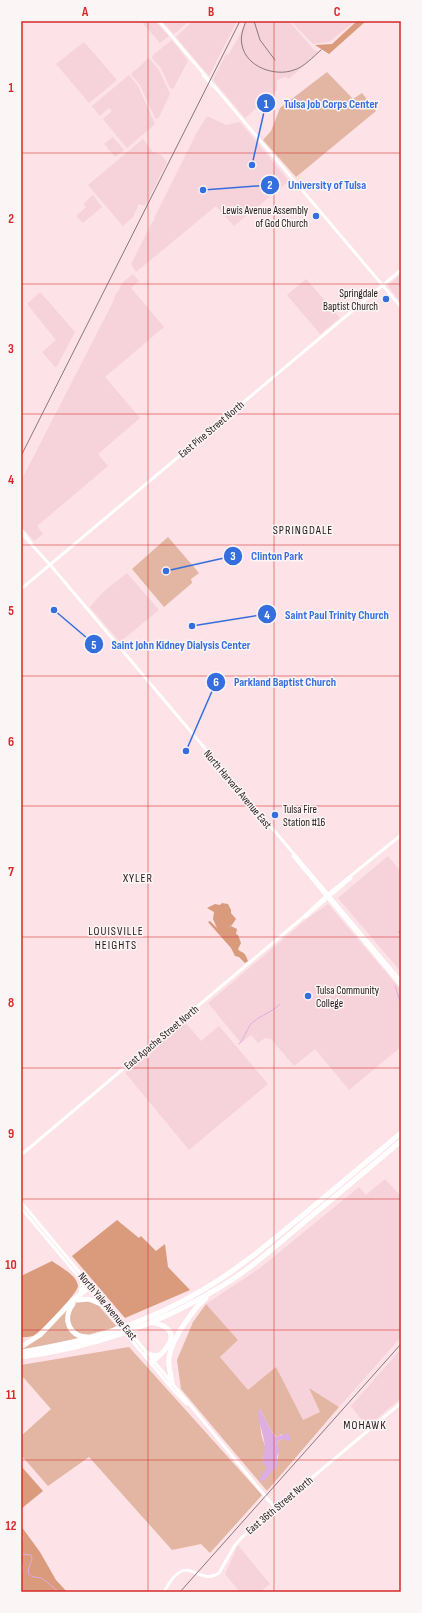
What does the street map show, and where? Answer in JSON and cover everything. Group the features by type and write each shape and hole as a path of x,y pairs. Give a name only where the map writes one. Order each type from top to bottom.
{"highway":[{"path":"21,1352 62,1345 134,1323 194,1295 233,1271 269,1244 382,1149 401,1131"},
{"path":"172,1382 169,1366 171,1350 193,1311 216,1290 262,1258 401,1142"},
{"path":"80,1294 83,1281"},
{"path":"90,1288 68,1311 68,1325 77,1335 90,1337"},
{"path":"21,1347 40,1335 80,1294 90,1288"},
{"path":"21,1357 77,1347 115,1336 152,1322 216,1290"},
{"path":"78,1300 89,1299 101,1304"},
{"path":"152,1322 163,1325 171,1334 170,1346 153,1363"},
{"path":"153,1363 171,1350"},
{"path":"147,1353 153,1356 160,1355"}],"main road":[{"path":"159,21 401,307"},
{"name":"East Pine Street North","path":"21,589 401,270"},
{"name":"North Harvard Avenue East","path":"21,529 31,543"},
{"name":"North Harvard Avenue East","path":"21,533 50,565 290,852 359,930 399,980 401,986"},
{"name":"East Apache Street North","path":"21,1155 401,835"},
{"name":"North Yale Avenue East","path":"21,1202 90,1288 147,1353 174,1391 194,1411"},
{"name":"North Yale Avenue East","path":"21,1208 90,1288 101,1304 153,1363 172,1382 194,1411 275,1508"},
{"name":"East 36th Street North","path":"164,1592 173,1577 179,1571 188,1570 209,1576 219,1573 240,1538 401,1403"},
{"path":"271,1502 271,1511"}],"shaded area":[{"path":"141,21 155,21 169,36 160,43"},
{"path":"162,21 189,21 174,34"},
{"path":"193,21 237,21 209,76 176,37"},
{"path":"246,21 289,21 314,50 319,52 289,79 285,77 277,80 277,90 245,118 213,80 226,54 228,55"},
{"path":"291,21 355,21 329,42 313,44"},
{"path":"357,21 366,21 329,54 315,45 332,44"},
{"path":"172,40 188,61 173,89 170,88 161,68 152,58 153,55"},
{"path":"84,42 117,80 89,103 56,64"},
{"path":"149,58 159,70 170,94 158,119 155,118 140,85 131,74"},
{"path":"327,72 353,99 362,93 376,111 296,177 263,140 271,131 280,108"},
{"path":"129,75 138,86 155,124 127,148 103,119 112,111 109,108 100,116 92,106"},
{"path":"207,116 226,125 240,122 289,181 234,226 216,206 136,272 131,264 152,222 155,219 154,218 196,134"},
{"path":"113,137 124,150 115,157 104,144"},
{"path":"143,139 153,152 161,155 167,162 145,206 139,204 133,217 123,226 88,185"},
{"path":"93,195 102,207 83,223 76,216 86,207 83,204"},
{"path":"401,273 401,303 388,286"},
{"path":"133,274 139,281 131,288 164,327 105,377 140,418 98,454 108,466 37,526 43,534 34,541 21,526 21,481 113,302 116,293 118,292 122,283"},
{"path":"306,279 340,318 320,334 287,295"},
{"path":"39,293 41,293 75,332 56,368 42,352 56,340 27,304"},
{"path":"168,537 199,573 191,579 192,583 164,607 132,569"},
{"path":"127,573 159,610 120,642 90,607 102,593"},
{"path":"388,856 401,872 401,972 338,898"},
{"path":"222,903 228,904 231,913 236,919 232,925 227,928 231,926 237,929 236,934 238,935 241,943 238,949 247,957 248,961 245,963 239,957 235,956 231,948 208,922 210,921 217,928 213,919 214,912 207,908 215,904 220,905"},
{"name":"Tulsa Community College","path":"328,904 401,990 401,1047 349,1090 315,1049 294,1066 271,1039 265,1038 258,1043 251,1035 241,1043 208,1003 308,918"},
{"path":"185,1022 201,1041 219,1026 268,1084 189,1150 126,1074 126,1072 150,1050"},
{"path":"385,1179 401,1196 401,1337 339,1407 310,1389 320,1412 303,1420 248,1390 220,1357 238,1340 206,1304 260,1268 359,1187 366,1195"},
{"path":"117,1220 139,1238 141,1236 156,1251 165,1244 168,1267 190,1290 125,1318 72,1256"},
{"path":"52,1261 75,1278 78,1286 66,1304 43,1328 33,1336 21,1337 21,1276"},
{"path":"85,1300 98,1305 116,1326 83,1336 69,1325 71,1308 76,1303"},
{"path":"206,1304 238,1340 220,1357 248,1390 276,1367 303,1420 320,1412 309,1388 339,1407 267,1491 181,1389 177,1360 193,1322","holes":["260,1409 271,1431 277,1437 282,1434 282,1439 277,1442 279,1451 277,1462 262,1461 265,1454 265,1449 261,1431"]},
{"path":"69,1305 66,1320 79,1338 21,1350 21,1348 31,1343"},
{"path":"129,1347 262,1495 210,1553 201,1544 172,1550 89,1457 48,1486 21,1455 21,1436 51,1409 23,1377 21,1377 21,1365"},
{"path":"401,1349 401,1398 367,1427 351,1406"},
{"path":"260,1409 271,1431 276,1437 288,1433 291,1439 289,1441 282,1439 277,1442 280,1451 277,1456 278,1465 263,1482 259,1479 267,1468 262,1461 265,1443 259,1419 258,1412"},
{"path":"21,1466 43,1491 21,1509"},
{"path":"21,1526 40,1552 56,1580 67,1592 21,1592 23,1565 21,1563"},
{"path":"238,1545 270,1584 260,1592 240,1592 225,1574"}],"waterway":[{"path":"395,986 401,1004"},
{"path":"239,1044 253,1022 280,1004"},
{"path":"21,1534 23,1537 21,1543"},
{"path":"21,1554 31,1555 32,1559 28,1570 29,1574 33,1577 41,1578 59,1592"}],"railway":[{"path":"21,456 240,21"},
{"path":"246,21 241,39 242,45 249,59 262,68 278,72 298,69 321,50"},
{"path":"254,21 260,40 275,60"},
{"path":"180,1592 401,1344"}],"place":[{"name":"Tulsa Job Corps Center","path":"252,165"},
{"name":"University of Tulsa","path":"203,190"},
{"name":"Lewis Avenue Assembly of God Church","path":"316,216"},
{"name":"Springdale Baptist Church","path":"386,299"},
{"name":"Clinton Park","path":"166,571"},
{"name":"Saint John Kidney Dialysis Center","path":"54,610"},
{"name":"Saint Paul Trinity Church","path":"192,626"},
{"name":"Parkland Baptist Church","path":"186,751"},
{"name":"Tulsa Fire Station #16","path":"275,815"},
{"name":"Tulsa Community College","path":"308,996"}],"district":[{"name":"SPRINGDALE","path":"303,530"},
{"name":"XYLER","path":"138,878"},
{"name":"LOUISVILLE HEIGHTS","path":"116,938"},
{"name":"MOHAWK","path":"365,1425"}]}
